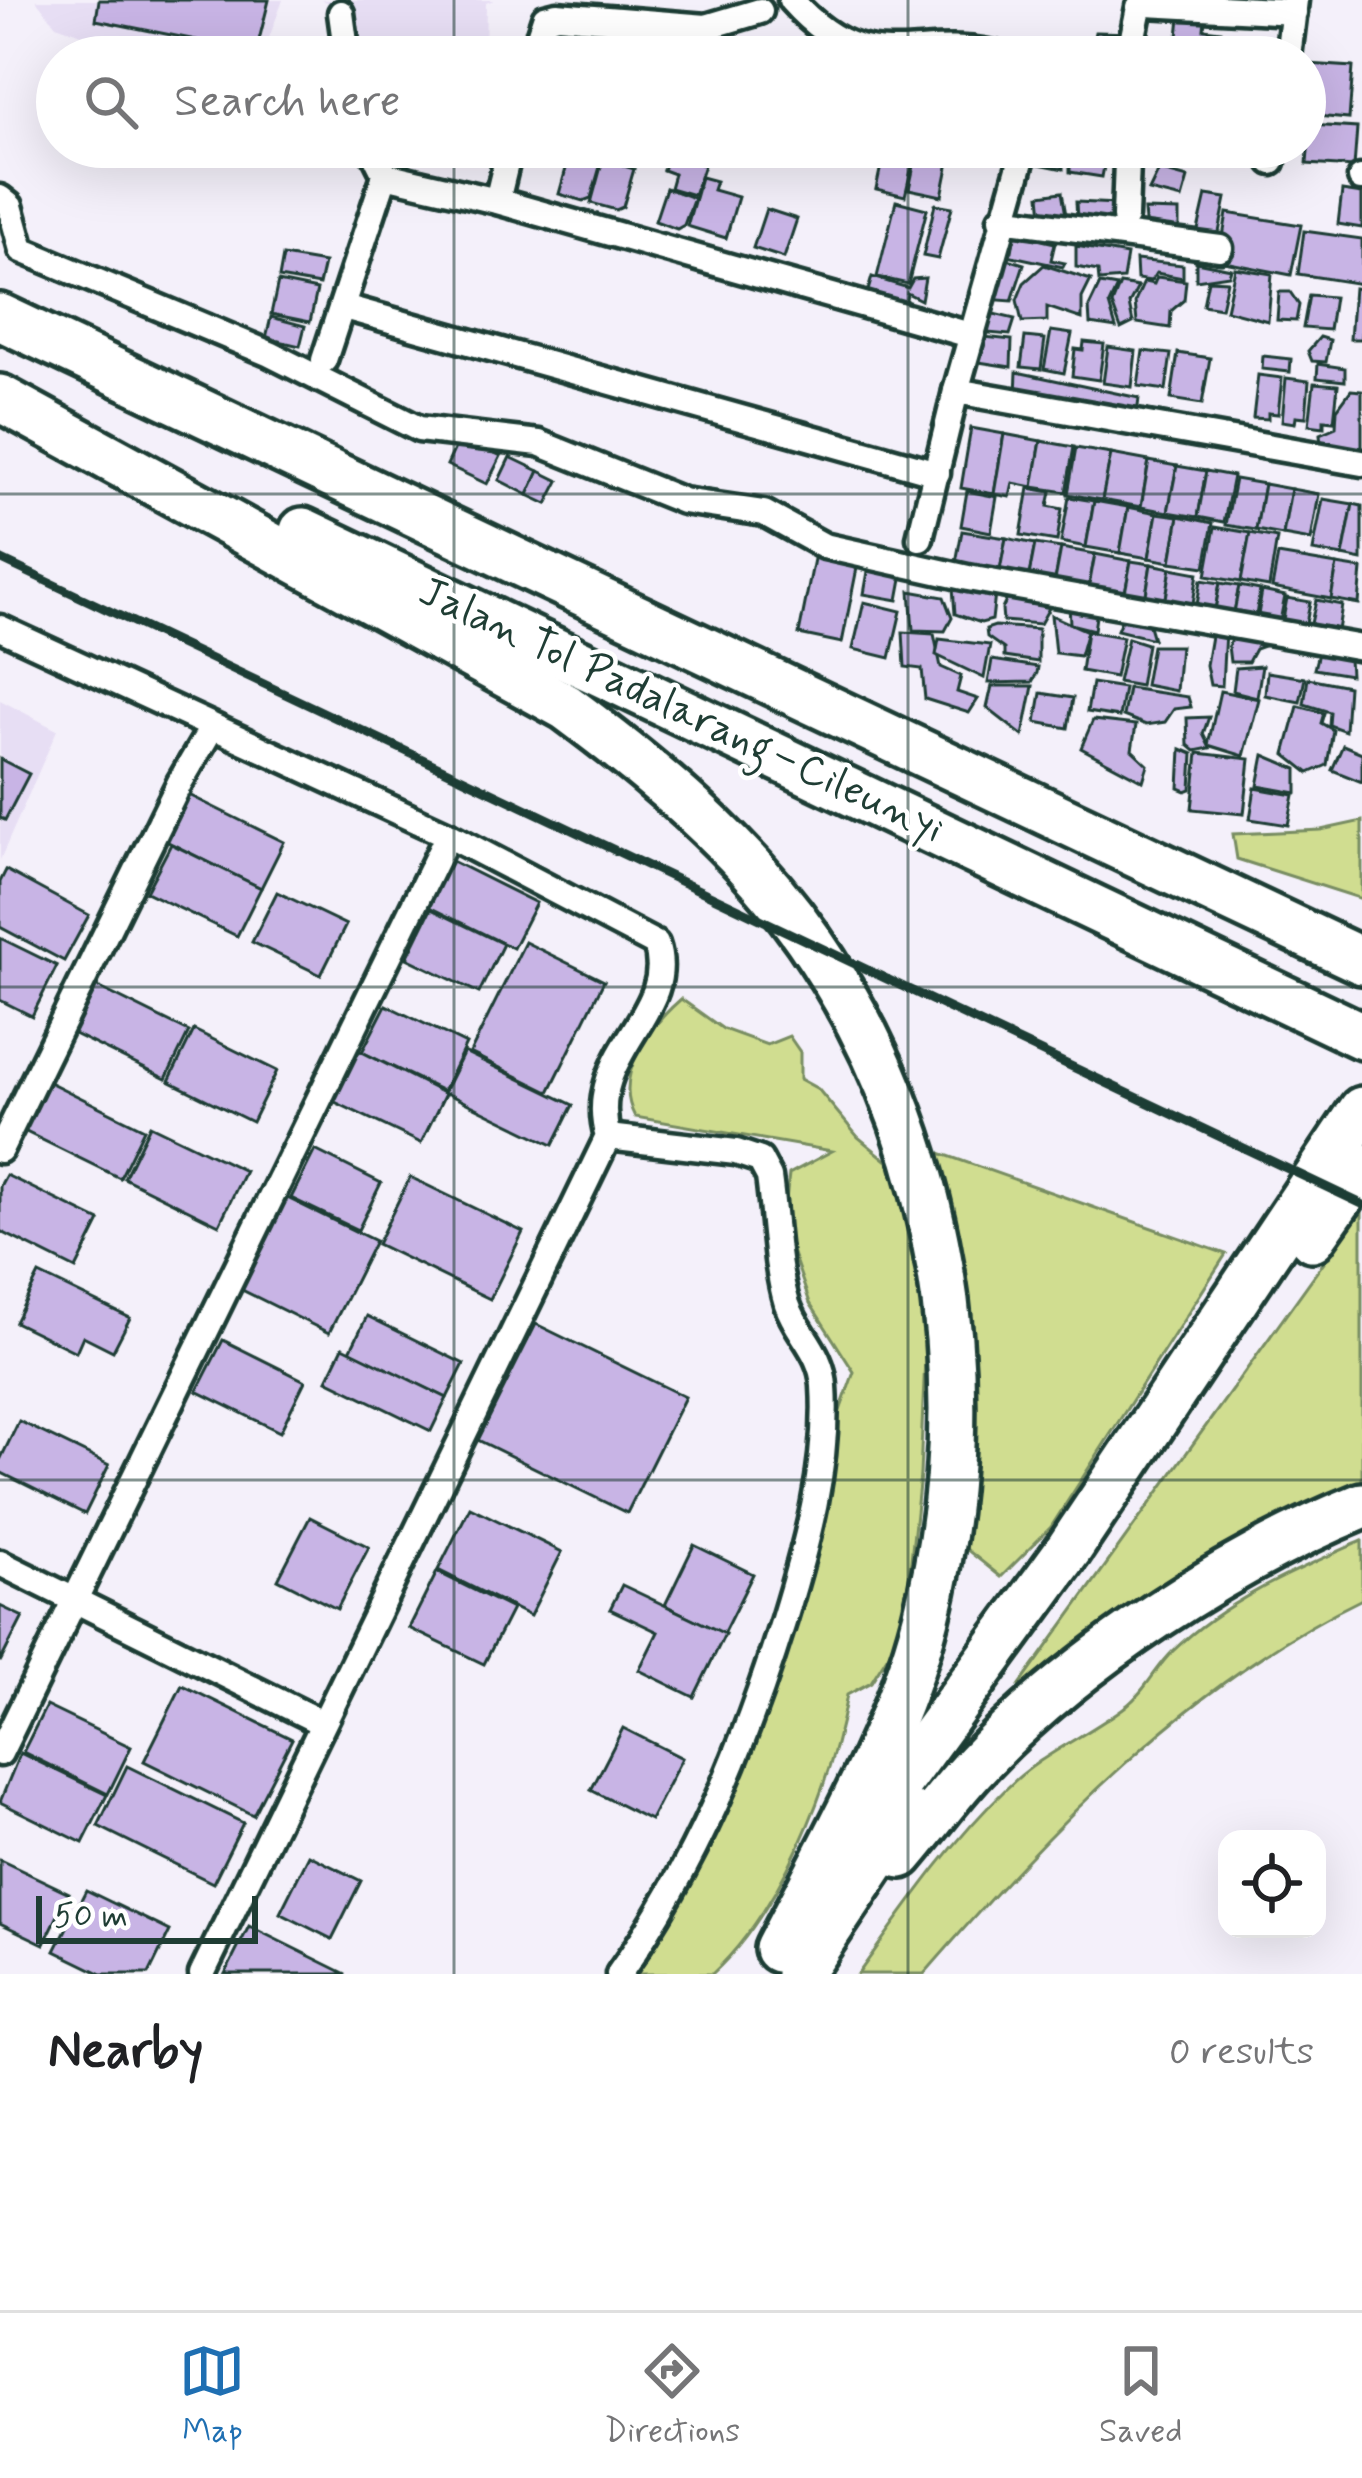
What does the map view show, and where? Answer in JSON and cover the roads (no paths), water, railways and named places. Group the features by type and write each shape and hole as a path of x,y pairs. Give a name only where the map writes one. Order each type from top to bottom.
{"highway":[{"name":"Jalan Tol Padalarang–Cileunyi","path":"0,317 1362,961"},
{"name":"Jalan Tol Padalarang–Cileunyi","path":"0,387 1362,1036"},
{"path":"0,398 566,707 613,742 746,864 807,938 864,1033 935,1227 952,1403 950,1468 926,1618 904,1689 785,1968"},
{"path":"785,1968 1358,1135"},
{"path":"785,1968 979,1762 1109,1650 1229,1569 1362,1506"}],"street":[{"path":"538,36 544,18 557,15 706,27 755,5 772,13 790,0 825,36"},
{"path":"1134,36 1139,7 1146,4 1294,6 1290,36"},
{"path":"340,14 344,36"},
{"path":"324,360 386,175 382,168"},
{"path":"496,201 505,168"},
{"path":"920,538 970,335 1018,168"},
{"path":"1125,217 1127,168"},
{"path":"386,175 496,201 970,335"},
{"path":"0,198 10,206 22,250 270,354 419,429 539,443 683,501 764,513 824,546 968,578 1362,648"},
{"path":"1001,219 1220,248"},
{"path":"344,307 938,473"},
{"path":"956,391 1362,463"},
{"path":"0,628 448,835 656,944 664,964 659,988 611,1066 602,1096 608,1137 202,1974"},
{"path":"0,1150 180,782 211,729"},
{"path":"0,1753 448,835"},
{"path":"608,1137 736,1152 760,1160 769,1177 786,1299 820,1360 824,1383 824,1434 809,1529 754,1718 723,1798 679,1881 619,1974"},
{"path":"0,1563 322,1724"}],"railway":[{"path":"0,559 1362,1204"}]}
